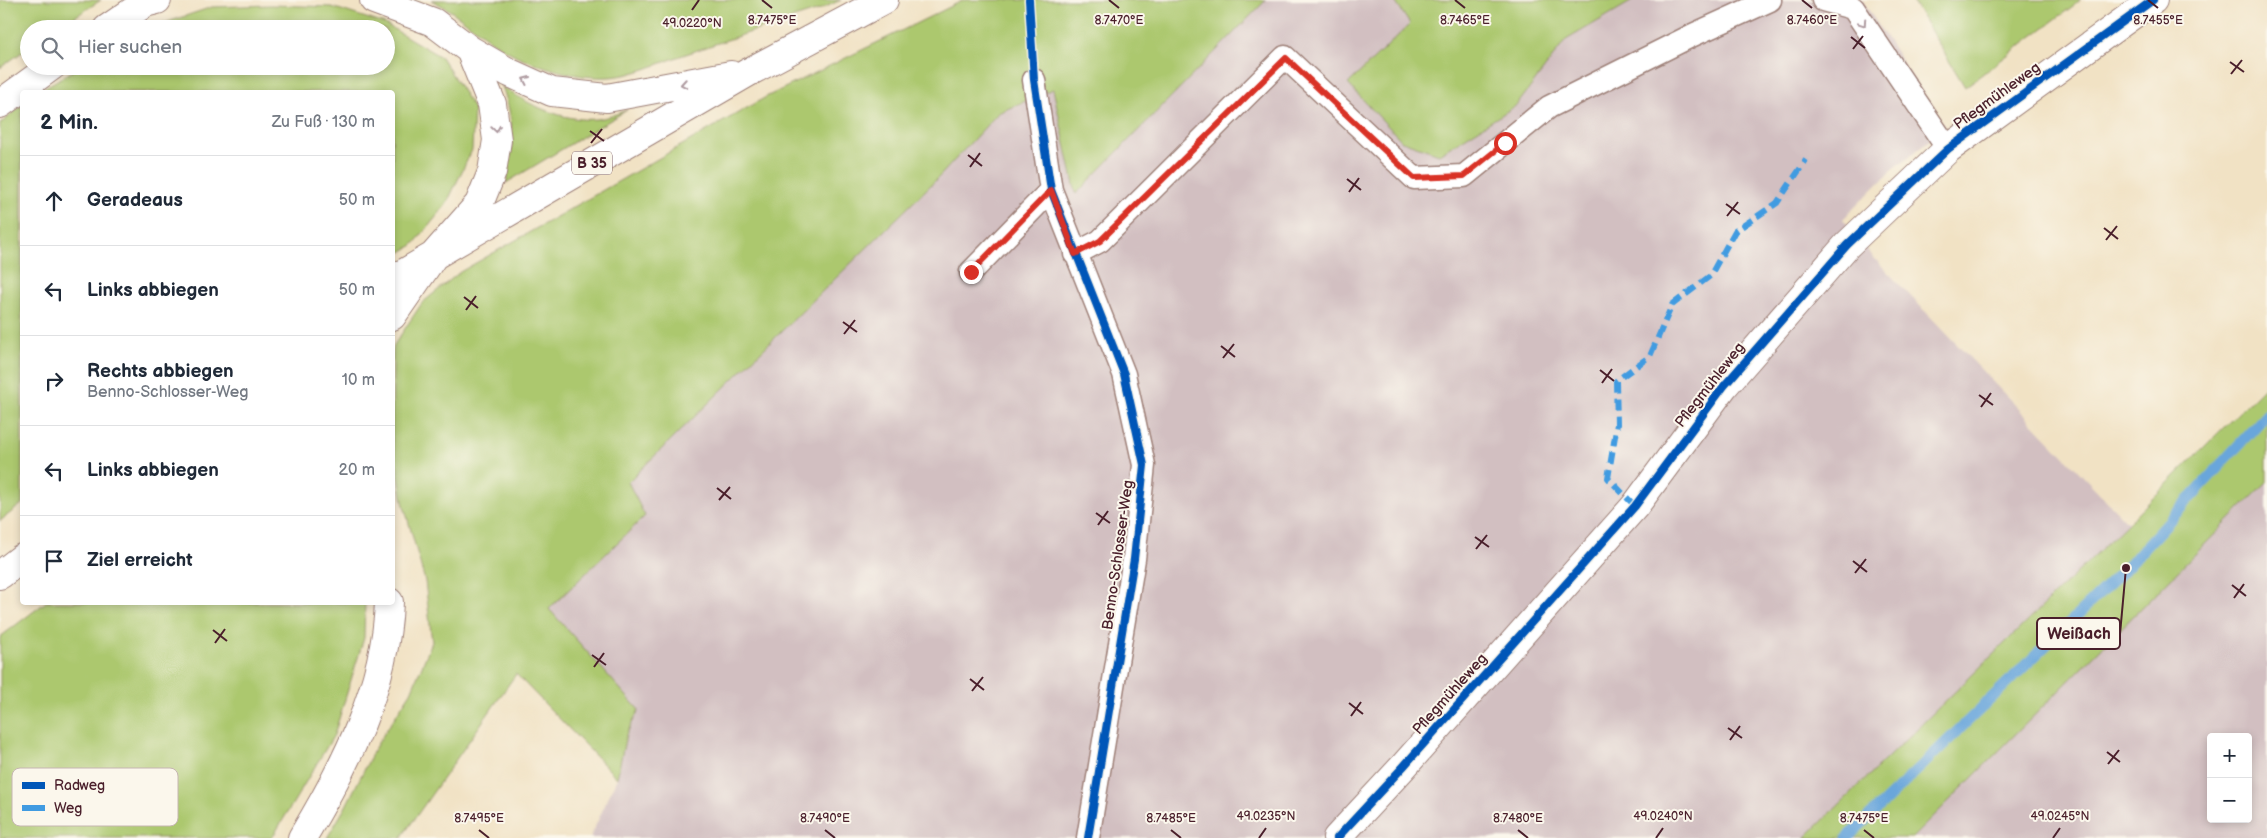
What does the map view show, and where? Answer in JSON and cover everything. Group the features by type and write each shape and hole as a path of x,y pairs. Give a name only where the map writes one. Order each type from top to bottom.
{"main road":[{"path":"120,20 145,3 157,0"},
{"path":"374,0 433,22 470,50 510,73 552,92 607,98 749,72"},
{"name":"B 35","path":"395,278 749,72 884,0"},
{"name":"Pflegmühleweg","path":"1337,838 1403,767 1635,506 1724,386 1847,245 1948,149 2153,0"},
{"path":"395,312 434,254 479,204 492,172 497,140 492,104 470,50"},
{"path":"0,104 40,75"},
{"path":"0,575 20,560"},
{"path":"302,838 326,799 354,741 380,668 389,605"}],"lane":[{"path":"1075,254 1100,241 1286,58 1414,178 1464,176 1549,107 1693,35 1770,0"},
{"path":"1823,0 1853,8 1948,149"},
{"name":"Benno-Schlosser-Weg","path":"1034,80 1051,190 1124,374 1144,465 1134,558 1088,838"},
{"path":"971,272 1051,190"}],"shaded area":[{"path":"1266,0 1394,0 1410,24 1517,105 1566,40 1634,0 1862,0 1945,128 1892,170 1843,219 1874,258 2128,523 1805,838 590,838 617,778 626,735 639,710 549,609 645,516 628,482 940,176 998,113 1053,88 1077,193"},
{"path":"2267,482 2267,838 1912,838"}],"green space":[{"path":"0,0 101,0 70,20 20,20 20,54 0,68"},
{"path":"431,0 841,0 819,10 639,71 619,76 597,77 562,72 517,56 494,43 453,13"},
{"path":"964,0 1266,0 1076,194 1053,89 998,113 940,176 628,482 645,516 549,609 639,710 626,735 617,778 516,674 401,838 327,838 345,808 376,746 411,692 432,642 425,581 403,502 395,455 395,344 422,303 460,272 766,97"},
{"path":"1394,0 1634,0 1566,40 1517,105 1439,154 1402,141 1348,84 1410,24"},
{"path":"1912,0 2081,0 1965,87"},
{"path":"271,5 332,7 373,20 174,20 212,7"},
{"path":"395,30 441,57 474,109 472,150 446,205 413,245 395,256 395,90 40,90 66,75 395,75"},
{"path":"502,86 535,106 572,118 597,119 609,117 627,110 506,183 511,157 512,134 509,111"},
{"path":"20,107 20,506 0,521 0,124"},
{"path":"2267,384 2267,482 1912,838 1805,838 2128,523"},
{"path":"42,605 365,605 364,638 334,735 272,838 0,838 0,637"}],"waterway":[{"path":"1847,838 2126,568 2267,414"}],"marked path":[{"path":"1635,506 1608,478 1617,424 1616,381 1650,356 1672,305 1710,276 1735,231 1777,203 1806,160"}],"cycle path":[{"path":"1029,0 1034,80 1051,190 1124,374 1144,465 1134,559 1088,838"},
{"path":"1337,838 1403,767 1635,506 1724,386 1847,245 1948,149 2153,0"}],"place":[{"name":"Weißach","path":"2126,568"}],"route":[{"path":"971,272 1051,190 1075,254 1100,241 1286,58 1414,178 1464,176 1505,143"}]}
